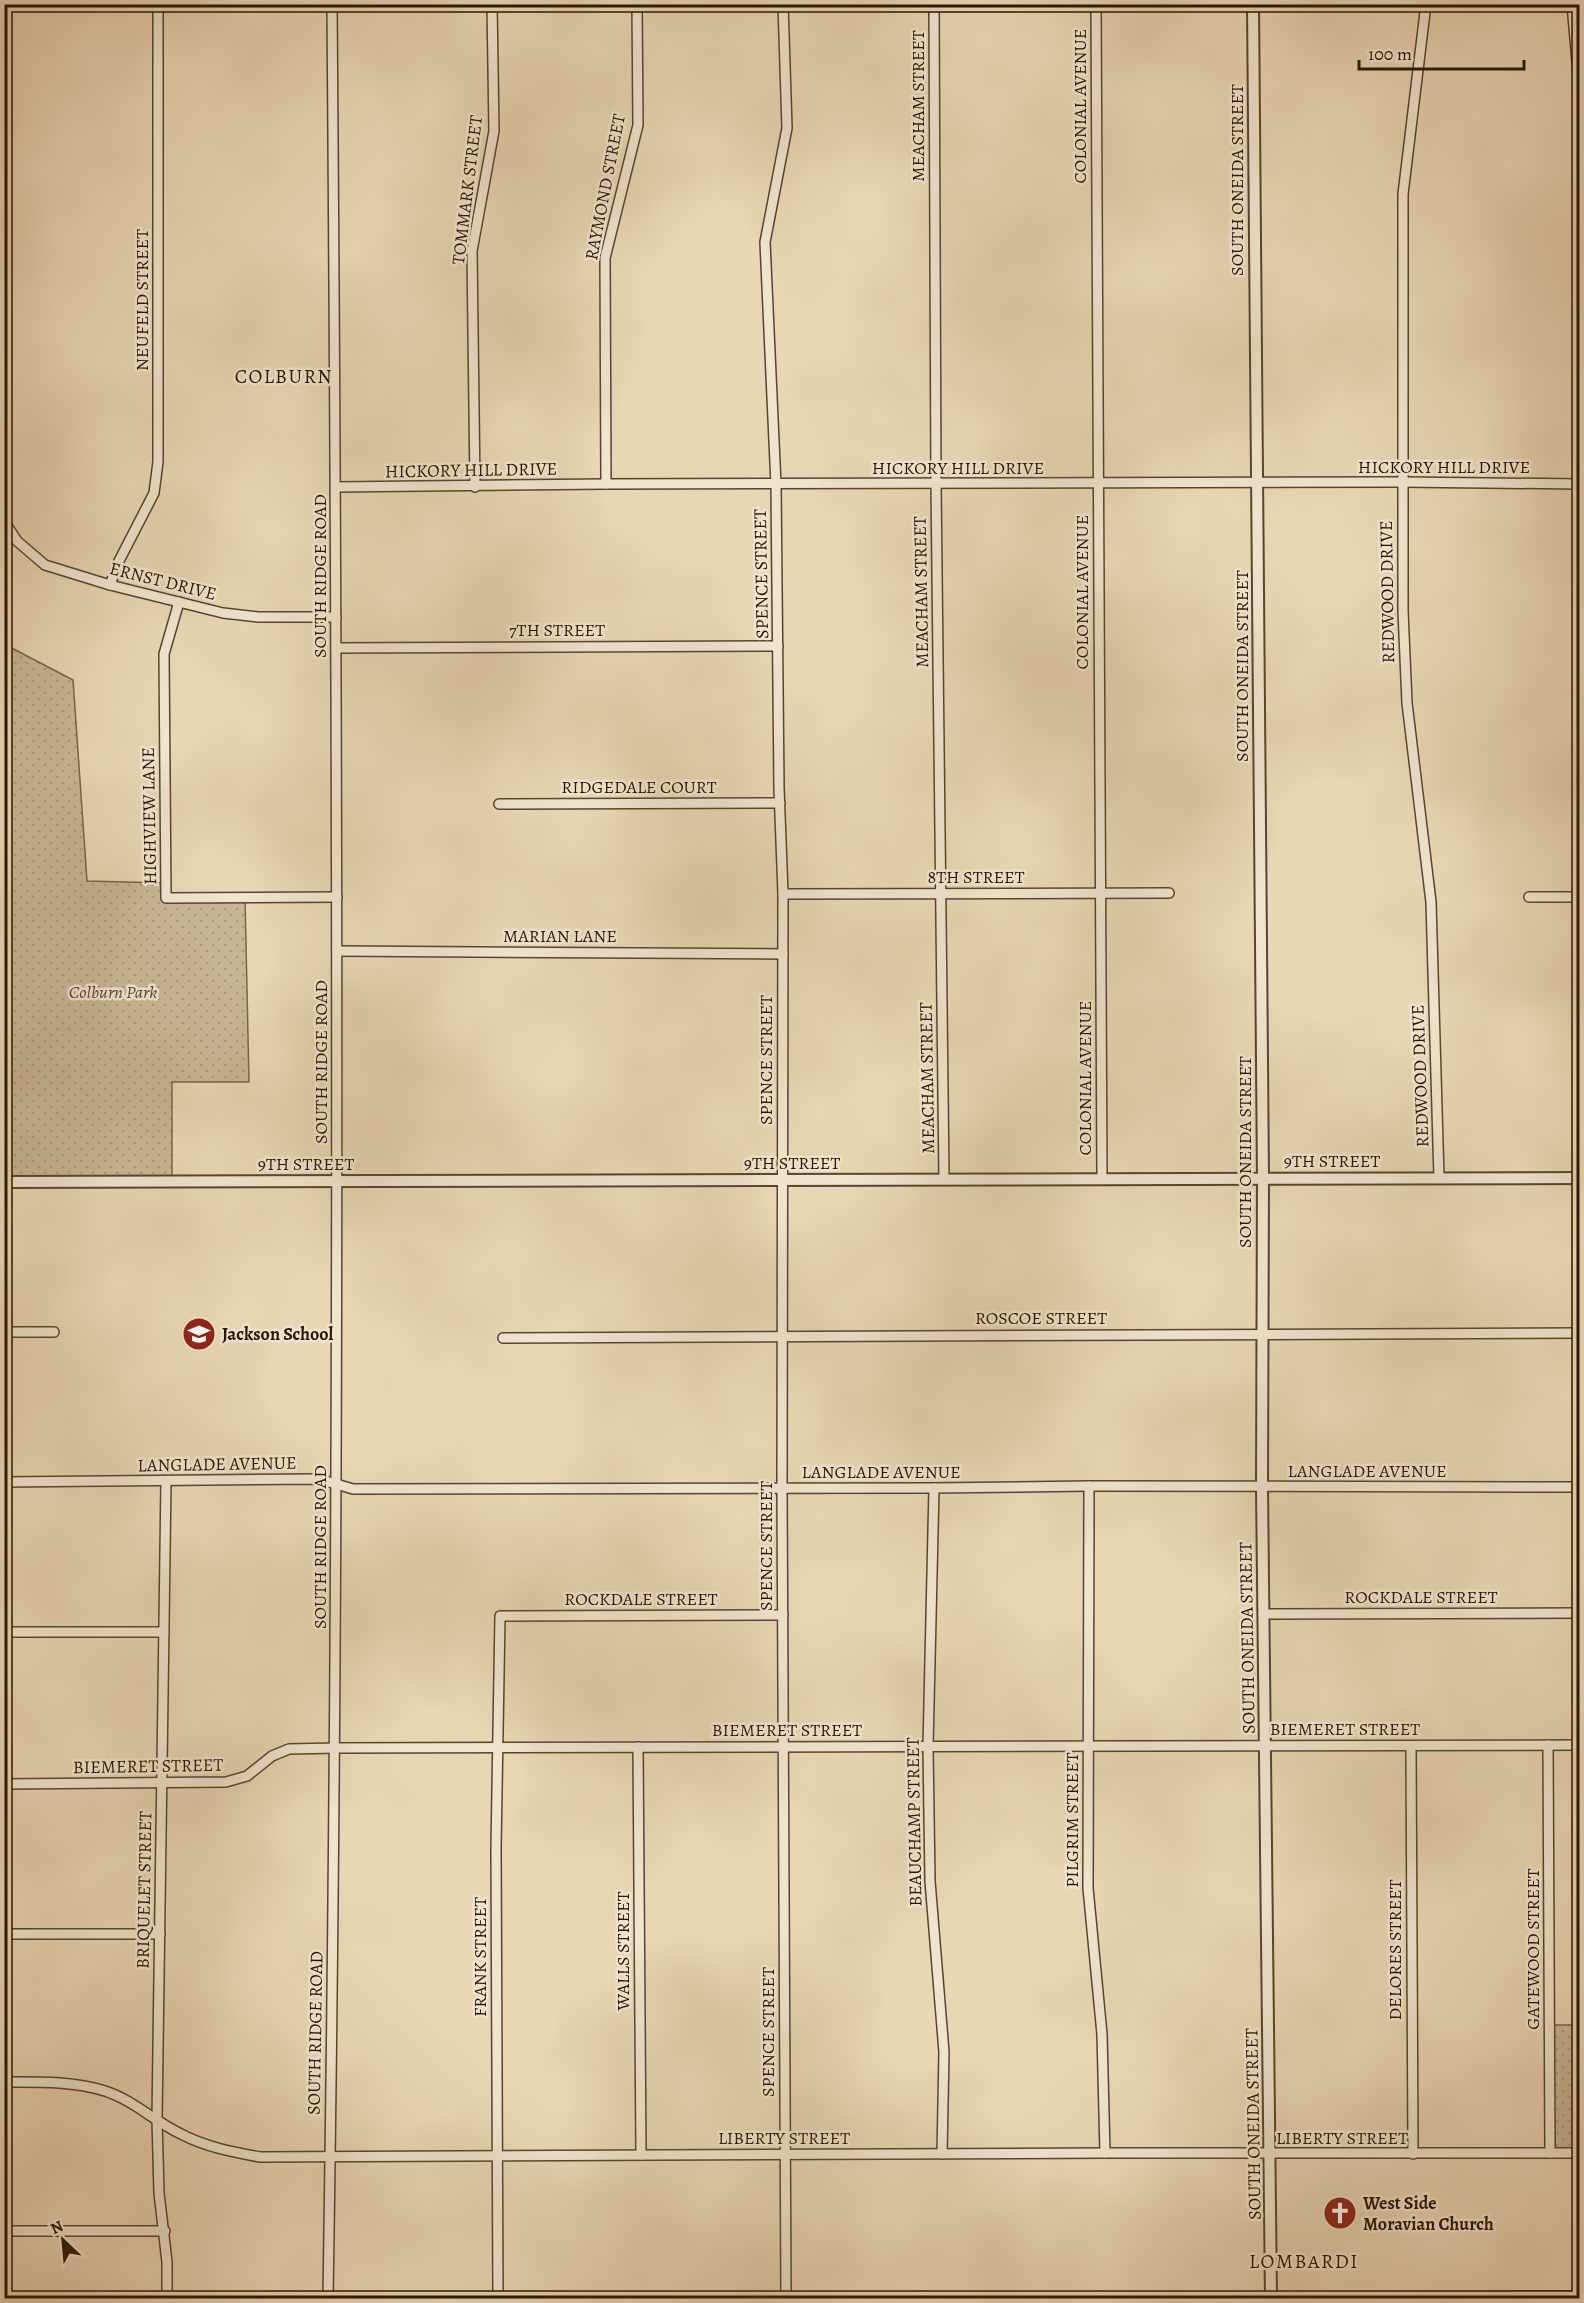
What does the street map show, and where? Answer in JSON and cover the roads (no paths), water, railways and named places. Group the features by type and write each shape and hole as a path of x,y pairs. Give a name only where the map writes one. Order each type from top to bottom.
{"street":[{"name":"NEUFELD STREET","path":"110,585 119,561 154,493 158,462 158,4"},
{"name":"SOUTH RIDGE ROAD","path":"328,2298 338,1485 336,487 332,4"},
{"name":"TOMMARK STREET","path":"475,487 472,251 494,131 492,4"},
{"name":"RAYMOND STREET","path":"606,484 605,258 638,125 637,4"},
{"name":"SPENCE STREET","path":"783,4 787,128 765,242 777,484 783,894 782,1489 786,2298"},
{"name":"MEACHAM STREET","path":"934,4 936,484 944,1179"},
{"name":"COLONIAL AVENUE","path":"1096,4 1102,1178"},
{"name":"SOUTH ONEIDA STREET","path":"1253,4 1263,1178 1262,1487 1271,2298"},
{"name":"REDWOOD DRIVE","path":"1426,4 1403,194 1403,611 1407,703 1431,902 1439,1178"},
{"path":"1572,4 1580,97"},
{"path":"1580,426 1580,568"},
{"name":"HICKORY HILL DRIVE","path":"336,487 1402,482 1579,484"},
{"name":"ERNST DRIVE","path":"4,521 17,541 45,566 110,585 223,613 258,618 336,617"},
{"name":"HIGHVIEW LANE","path":"179,602 164,654 166,898 337,897"},
{"name":"7TH STREET","path":"336,648 778,646"},
{"name":"RIDGEDALE COURT","path":"499,804 780,803"},
{"name":"8TH STREET","path":"783,894 1169,893"},
{"path":"1529,897 1580,897"},
{"name":"MARIAN LANE","path":"337,951 783,954"},
{"name":"9TH STREET","path":"4,1182 1580,1178"},
{"path":"4,1332 54,1332"},
{"name":"ROSCOE STREET","path":"503,1338 1580,1333"},
{"name":"LANGLADE AVENUE","path":"4,1482 319,1479 353,1489 1089,1486 1580,1487"},
{"name":"BRIQUELET STREET","path":"166,1481 158,2119 159,2193 165,2231 167,2298"},
{"name":"PILGRIM STREET","path":"1089,1486 1088,1888 1102,2034 1105,2153"},
{"name":"BEAUCHAMP STREET","path":"934,1488 928,1747 930,1881 944,2052 942,2154"},
{"name":"ROCKDALE STREET","path":"1263,1614 1580,1613"},
{"name":"ROCKDALE STREET","path":"500,1616 783,1615"},
{"name":"FRANK STREET","path":"498,2298 496,1848 500,1616"},
{"path":"4,1632 164,1632"},
{"name":"GATEWOOD STREET","path":"1548,1745 1550,2153"},
{"name":"BIEMERET STREET","path":"4,1784 226,1782 247,1776 272,1756 289,1749 1580,1745"},
{"name":"DELORES STREET","path":"1411,1746 1413,2154"},
{"name":"WALLS STREET","path":"638,1747 640,2155"},
{"path":"4,1934 160,1934"},
{"name":"LIBERTY STREET","path":"4,2082 61,2082 104,2090 126,2099 179,2133 215,2149 260,2157 1580,2153"},
{"path":"4,2231 165,2231"},
{"path":"884,2298 1580,2296"},
{"path":"498,2298 694,2298"}],"place":[{"name":"Jackson School","path":"199,1334"},
{"name":"West Side Moravian Church","path":"1340,2213"}],"district":[{"name":"COLBURN","path":"284,376"},
{"name":"LOMBARDI","path":"1304,2261"}],"park label":[{"name":"Colburn Park","path":"113,992"}]}
